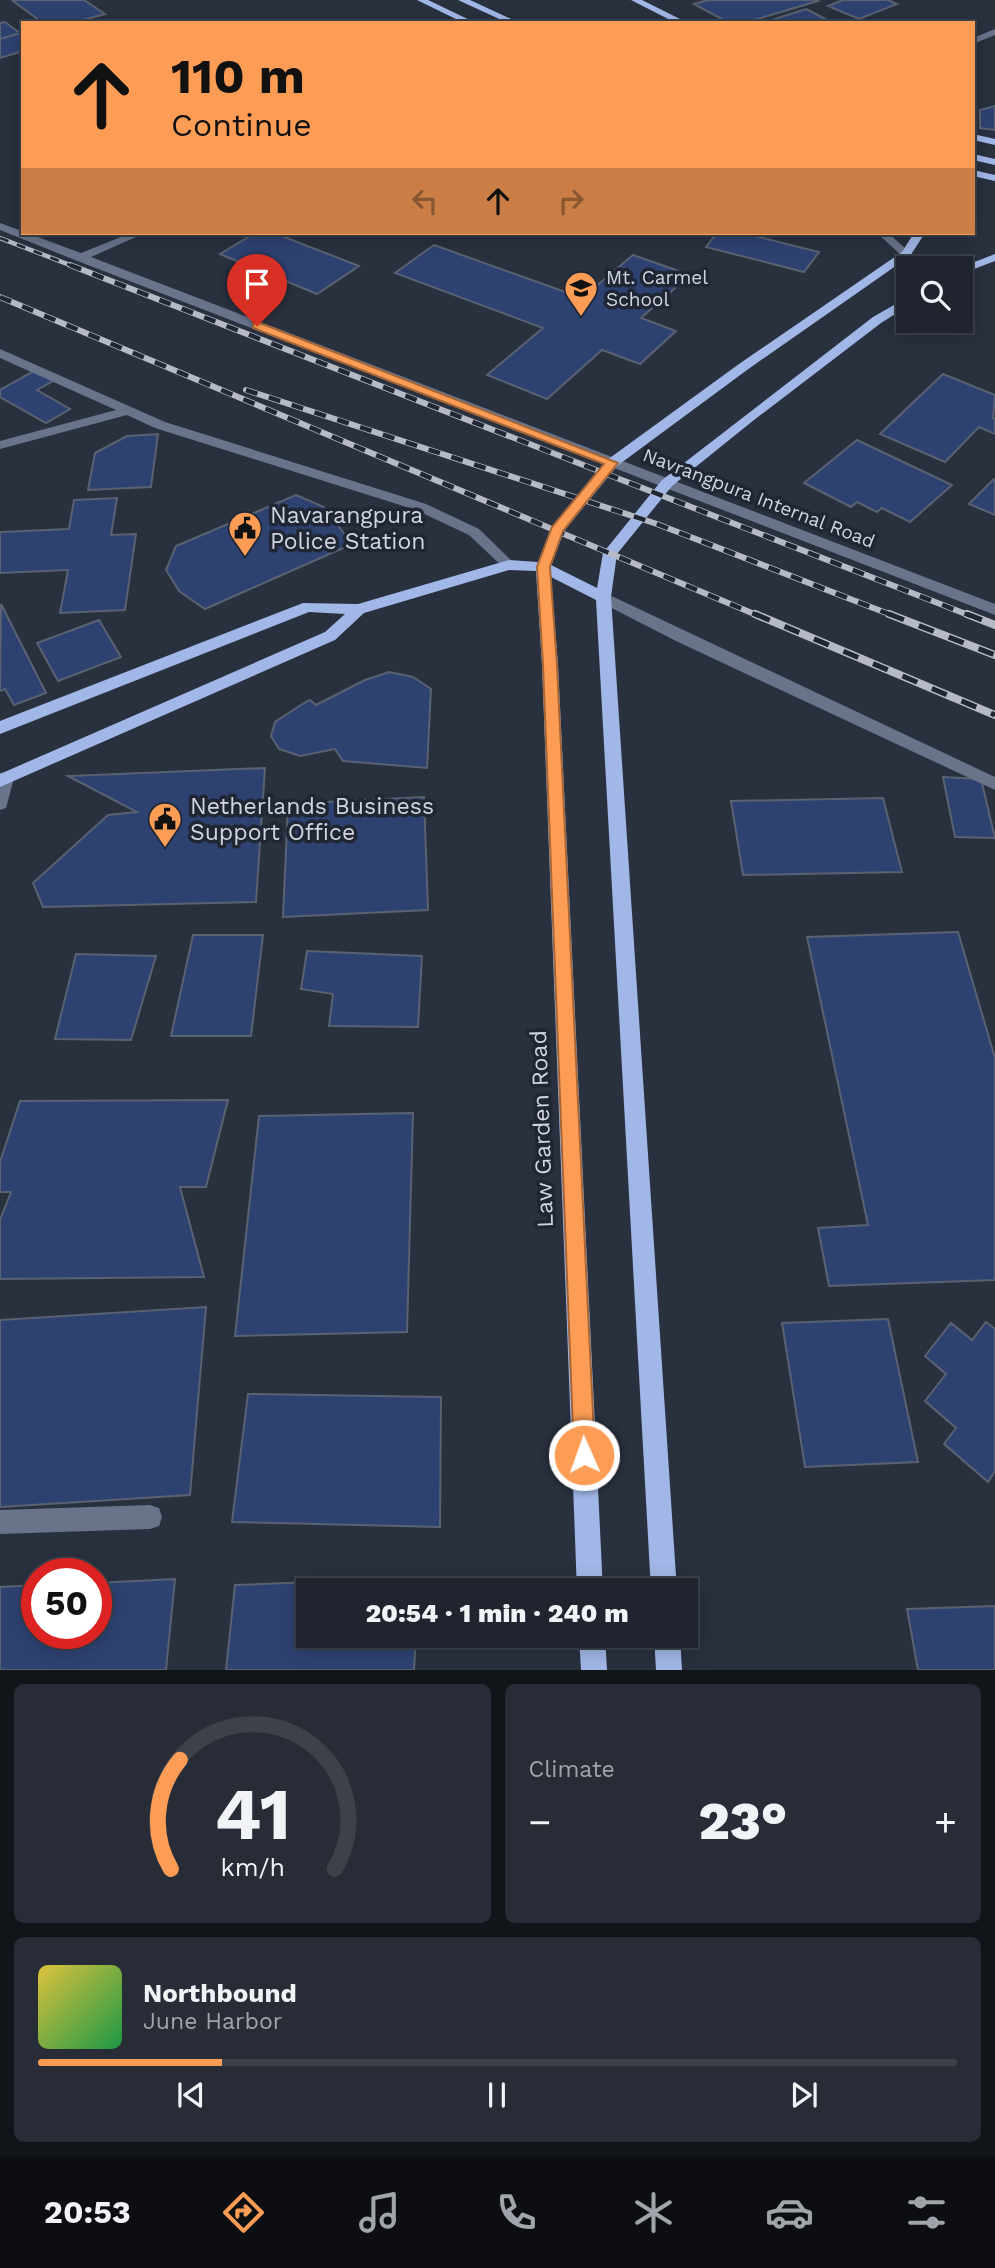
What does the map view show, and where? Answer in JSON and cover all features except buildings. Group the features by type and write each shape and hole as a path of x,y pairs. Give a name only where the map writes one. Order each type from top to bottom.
{"main road":[{"path":"421,0 468,21"},
{"path":"462,0 511,21"},
{"path":"635,0 680,21"},
{"path":"975,137 995,142"},
{"path":"975,157 995,162"},
{"path":"975,173 995,178"},
{"path":"544,567 557,530 612,463 743,367 906,254 918,235"},
{"path":"973,266 995,257"},
{"path":"663,1578 603,597 610,554 667,483 749,417 896,308"},
{"path":"0,728 308,607 359,609 509,565 544,567 603,597"},
{"name":"Law Garden Road","path":"544,567 589,1578"},
{"path":"3,779 330,636 359,609"},
{"path":"593,1648 594,1670"},
{"path":"668,1648 669,1670"}],"street":[{"path":"975,40 995,32"},
{"name":"Navrangpura Internal Road","path":"0,226 21,235"},
{"name":"Navrangpura Internal Road","path":"22,235 995,610"},
{"path":"79,258 135,235"},
{"path":"884,235 906,254"},
{"path":"0,353 160,425 421,507 474,532 509,565"},
{"path":"0,445 127,411"},
{"path":"603,597 683,638 995,784"},
{"path":"0,803 3,779"},
{"path":"0,1522 150,1517"}],"railway":[{"path":"0,238 75,267"},
{"path":"70,265 971,616"},
{"path":"0,297 759,616"},
{"path":"246,390 657,524 894,616"},
{"path":"755,614 995,715"},
{"path":"889,614 995,655"},
{"path":"967,614 995,625"}],"place":[{"name":"Mt. Carmel School","path":"581,318"},
{"name":"Navarangpura Police Station","path":"245,558"},
{"name":"Netherlands Business Support Office","path":"165,849"}],"route":[{"path":"257,326 612,463 557,530 544,567 584,1455"}]}
